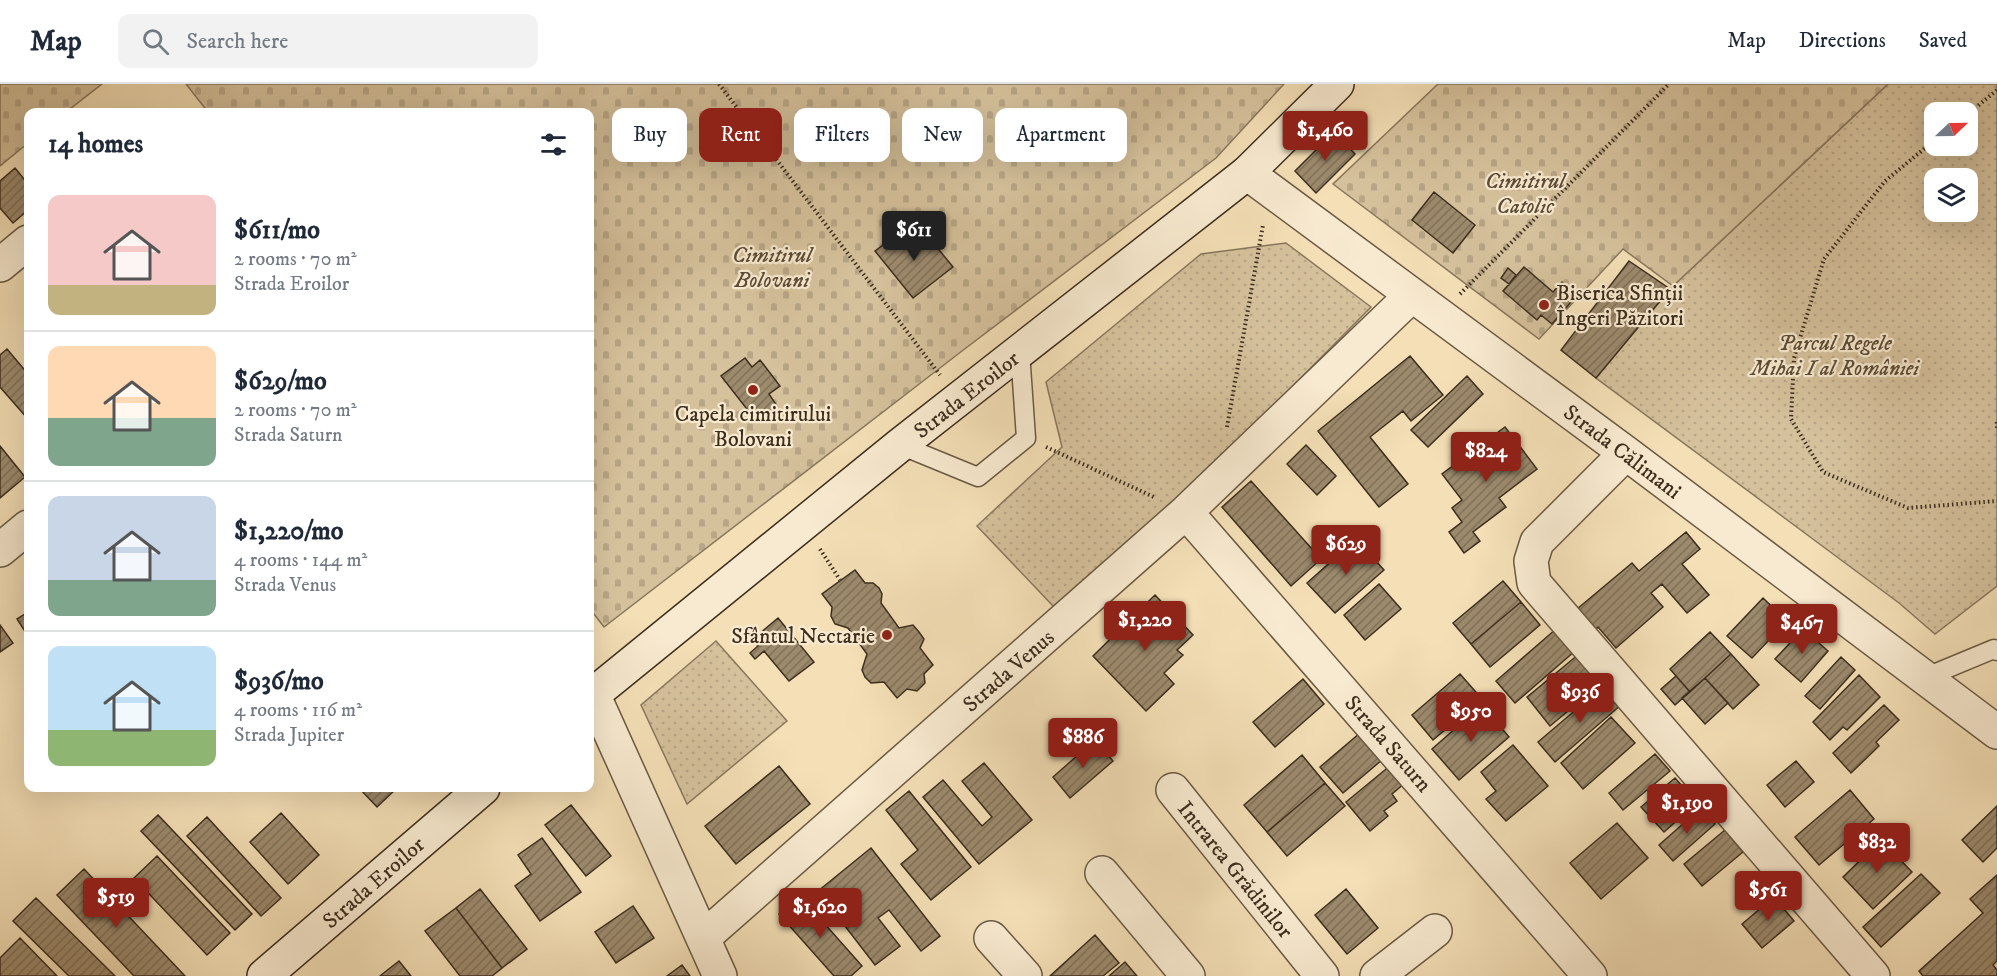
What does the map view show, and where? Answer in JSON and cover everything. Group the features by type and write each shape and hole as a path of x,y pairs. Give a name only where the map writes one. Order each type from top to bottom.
{"street":[{"name":"Strada Eroilor","path":"594,694 900,445 1247,174 1337,84"},
{"name":"Strada Călimani","path":"1247,174 1626,453 1997,732"},
{"path":"0,265 24,245"},
{"name":"Strada Venus","path":"703,938 1186,512 1411,296"},
{"path":"1626,453 1537,542 1531,561 1534,583 1873,976"},
{"name":"Strada Saturn","path":"1186,512 1590,976"},
{"path":"0,550 24,530"},
{"path":"594,702 720,976"},
{"name":"Intrarea Grădinilor","path":"1173,790 1322,976"},
{"name":"Strada Eroilor","path":"264,976 478,792"},
{"path":"1102,873 1188,976"},
{"path":"1383,974 1435,931"},
{"path":"991,938 1025,976"}],"lane":[{"path":"900,445 978,477 1026,438 1020,352"},
{"path":"1924,678 1994,649 1997,651"}],"path":[{"path":"719,84 959,399"},
{"path":"1440,317 1467,285 1670,84"},
{"path":"1978,106 1997,90"},
{"path":"1924,149 1885,181 1824,259 1794,358 1791,419 1823,472 1908,508 1997,501"},
{"path":"1225,438 1265,217 1277,196"},
{"path":"1997,422 1997,431"},
{"path":"1026,438 1186,512"}],"green space":[{"path":"0,84 102,84 71,108 24,108 24,146 0,166"},
{"name":"Cimitirul Bolovani","path":"186,84 1284,84 1216,158 604,627 594,614 594,108 205,108"},
{"name":"Cimitirul Catolic","path":"1438,84 1888,84 1673,286 1623,249 1539,339 1333,184"},
{"name":"Parcul Regele Mihai I al României","path":"1888,84 1997,84 1997,586 1935,634 1899,603 1596,378 1673,286"},
{"path":"1286,243 1371,307 1069,612 1055,608 977,526 1062,447 1046,382 1201,254"},
{"path":"716,641 787,721 687,804 641,705"}],"building":[{"path":"1334,132 1355,154 1316,193 1295,171"},
{"path":"15,168 24,179 24,213 13,223 0,208 0,181"},
{"path":"1434,192 1475,225 1453,253 1412,220"},
{"path":"922,229 953,267 913,298 875,251 897,234 905,243"},
{"path":"1629,261 1670,289 1596,378 1561,350"},
{"name":"Biserica Sfinții Îngeri Păzitori","path":"1524,267 1553,292 1562,282 1577,295 1552,324 1541,315 1537,320 1503,291"},
{"path":"1508,268 1516,275 1509,284 1501,278"},
{"path":"7,349 24,369 24,415 0,387 0,355"},
{"path":"1410,356 1443,395 1411,421 1403,411 1370,437 1408,484 1379,507 1318,431"},
{"name":"Capela cimitirului Bolovani","path":"745,358 752,367 760,360 780,386 769,394 777,406 757,422 721,376"},
{"path":"1467,376 1483,394 1428,447 1411,430"},
{"path":"1505,427 1537,469 1499,498 1506,507 1473,532 1480,541 1464,553 1449,532 1462,522 1452,508 1462,500 1442,474"},
{"path":"1306,445 1336,476 1317,495 1287,464"},
{"path":"0,446 24,478 0,498"},
{"path":"1251,481 1321,559 1291,586 1222,507"},
{"path":"1686,532 1700,549 1682,564 1709,595 1687,613 1662,584 1651,593 1663,607 1616,648 1598,627 1595,630 1577,609 1632,563 1639,571"},
{"path":"1356,539 1384,570 1335,613 1307,583"},
{"name":"Sfântul Nectarie","path":"855,570 865,583 873,583 879,588 882,594 881,603 899,628 913,625 924,639 920,648 933,665 924,674 925,683 917,691 907,689 897,698 884,682 871,683 862,670 867,654 848,628 835,624 831,616 832,607 822,594"},
{"path":"1503,581 1521,602 1471,644 1453,623"},
{"path":"1379,584 1401,609 1365,640 1344,615"},
{"path":"1155,595 1193,635 1177,650 1183,655 1164,673 1174,684 1146,711 1093,656"},
{"path":"1763,598 1787,621 1752,658 1727,636"},
{"path":"1521,602 1540,625 1490,667 1471,644"},
{"path":"24,615 24,630 17,619"},
{"path":"778,618 814,662 789,681 764,651 755,659 750,653 758,646 752,640"},
{"path":"0,625 13,643 0,652"},
{"path":"1556,629 1575,651 1515,703 1496,681"},
{"path":"1803,629 1828,651 1801,682 1775,659"},
{"path":"1710,632 1731,654 1690,692 1670,669"},
{"path":"1579,654 1603,682 1550,726 1527,697"},
{"path":"1731,654 1759,685 1733,709 1705,678"},
{"path":"1841,657 1855,670 1820,709 1805,696"},
{"path":"1460,674 1482,699 1433,740 1412,715"},
{"path":"1859,675 1880,697 1847,730 1843,727 1830,740 1813,722"},
{"path":"1676,676 1690,692 1675,705 1661,689"},
{"path":"1705,678 1728,703 1705,724 1682,698"},
{"path":"1303,679 1324,704 1275,747 1253,722"},
{"path":"1605,685 1621,705 1555,762 1538,742"},
{"path":"1482,705 1509,737 1459,780 1432,749"},
{"path":"1884,705 1899,720 1876,742 1879,746 1851,773 1833,753"},
{"path":"1611,717 1635,743 1583,789 1561,763"},
{"path":"1360,733 1383,759 1343,793 1320,767"},
{"path":"1095,740 1113,761 1070,798 1053,777"},
{"path":"1513,745 1548,786 1506,821 1486,799 1496,791 1481,772"},
{"path":"1655,754 1670,771 1623,810 1609,793"},
{"path":"1302,755 1325,783 1267,832 1244,805"},
{"path":"1796,761 1814,782 1785,807 1767,785"},
{"path":"984,763 1032,820 979,864 923,797 943,780 982,826 992,817 962,781"},
{"path":"1391,765 1405,783 1392,794 1397,801 1384,811 1388,816 1370,831 1346,802"},
{"path":"779,766 810,804 736,864 705,826"},
{"path":"1675,778 1697,803 1664,832 1641,807"},
{"path":"1325,783 1345,806 1287,856 1267,832"},
{"path":"1850,790 1874,819 1819,865 1795,837"},
{"path":"909,791 971,867 931,900 901,864 918,850 886,810"},
{"path":"363,792 393,792 377,807"},
{"path":"571,805 611,856 586,876 545,825"},
{"path":"1997,806 1997,848 1983,862 1962,840"},
{"path":"1701,808 1715,824 1673,861 1659,845"},
{"path":"281,813 319,855 288,884 250,842"},
{"path":"158,815 252,914 235,930 141,831"},
{"path":"207,817 281,898 261,916 187,836"},
{"path":"1617,823 1648,858 1601,899 1570,863"},
{"path":"1725,830 1743,852 1702,886 1684,864"},
{"path":"542,838 581,892 540,921 515,886 531,874 518,855"},
{"path":"1881,840 1912,872 1873,909 1843,877"},
{"path":"871,848 940,936 921,951 889,910 878,918 900,946 875,965 818,891"},
{"path":"157,856 230,933 207,955 134,878"},
{"path":"84,869 185,976 134,976 57,895"},
{"path":"1921,874 1940,893 1881,947 1863,927"},
{"path":"1997,875 1997,961 1993,965 1997,970 1997,976 1923,976 1919,971 1983,913 1970,899"},
{"path":"480,889 527,949 502,968 456,908"},
{"path":"1346,889 1378,928 1347,954 1315,915"},
{"path":"800,896 862,966 851,976 834,976 779,914"},
{"path":"1774,897 1794,921 1762,948 1742,924"},
{"path":"36,898 115,976 69,976 13,921"},
{"path":"633,906 654,938 616,963 595,932"},
{"path":"456,908 502,968 492,976 460,976 425,931"},
{"path":"1095,935 1119,963 1103,976 1050,976"},
{"path":"20,938 57,976 0,976 0,958"},
{"path":"399,961 411,976 380,976"},
{"path":"1125,962 1137,976 1109,976"},
{"path":"682,965 690,976 667,976"}],"place":[{"name":"Biserica Sfinții Îngeri Păzitori","path":"1544,305"},
{"name":"Capela cimitirului Bolovani","path":"753,390"},
{"name":"Sfântul Nectarie","path":"887,635"}]}
